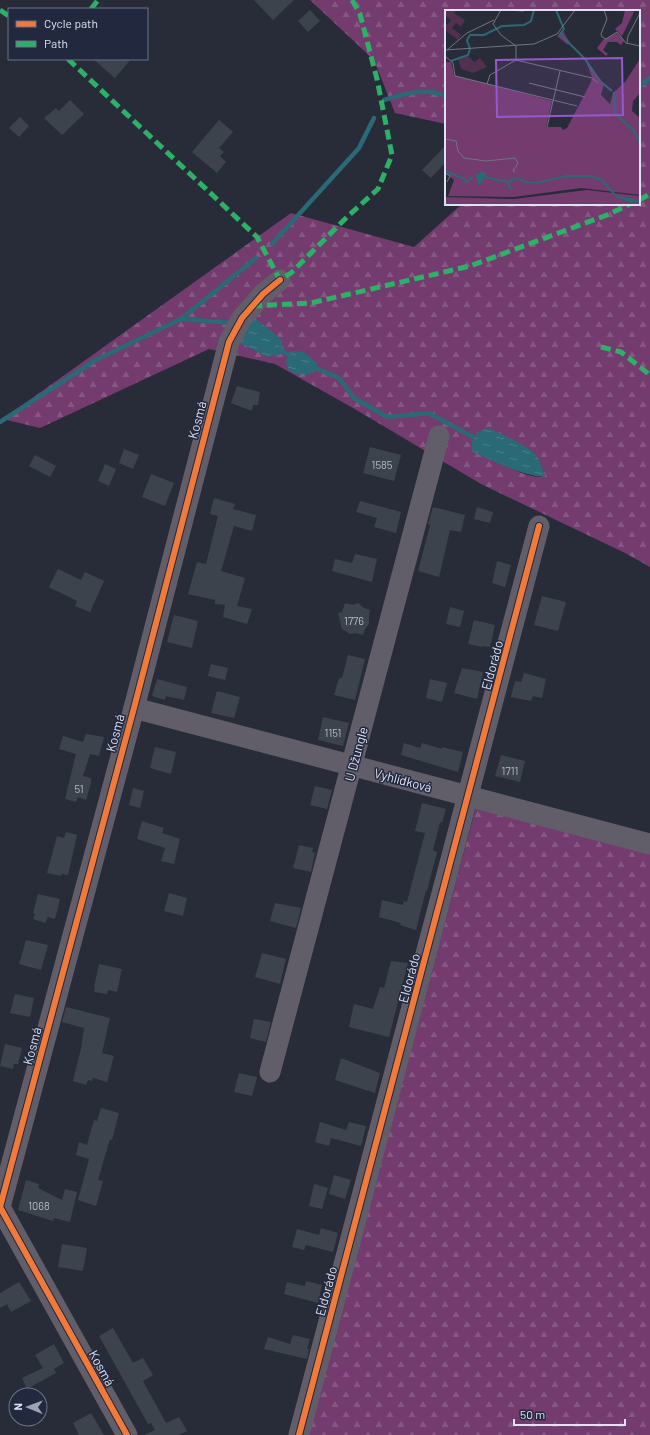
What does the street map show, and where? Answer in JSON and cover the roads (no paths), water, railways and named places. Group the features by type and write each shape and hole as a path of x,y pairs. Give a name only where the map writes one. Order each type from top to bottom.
{"street":[{"name":"Kosmá","path":"127,1435 0,1207 134,708 229,342 242,318 263,294 280,280"},
{"name":"U Džungle","path":"270,1072 439,436"},
{"name":"Eldorádo","path":"299,1435 539,526"},
{"name":"Vyhlídková","path":"134,708 352,767 650,844"}],"water":[{"path":"253,317 280,338 284,348 280,355 267,357 238,342"},
{"path":"291,351 304,352 317,363 317,370 305,375 298,375 293,372 286,364 287,358"},
{"path":"489,428 518,442 534,453 545,476 519,472 472,451 472,442 475,435"}],"waterway":[{"path":"640,86 650,78"},
{"path":"384,100 415,92 430,92 445,96"},
{"path":"272,244 359,148 374,118"},
{"path":"0,422 96,360 181,319 256,258"},
{"path":"181,319 232,323"},
{"path":"279,349 293,358"},
{"path":"313,367 339,378 354,398 387,417 429,413 473,437"}]}
